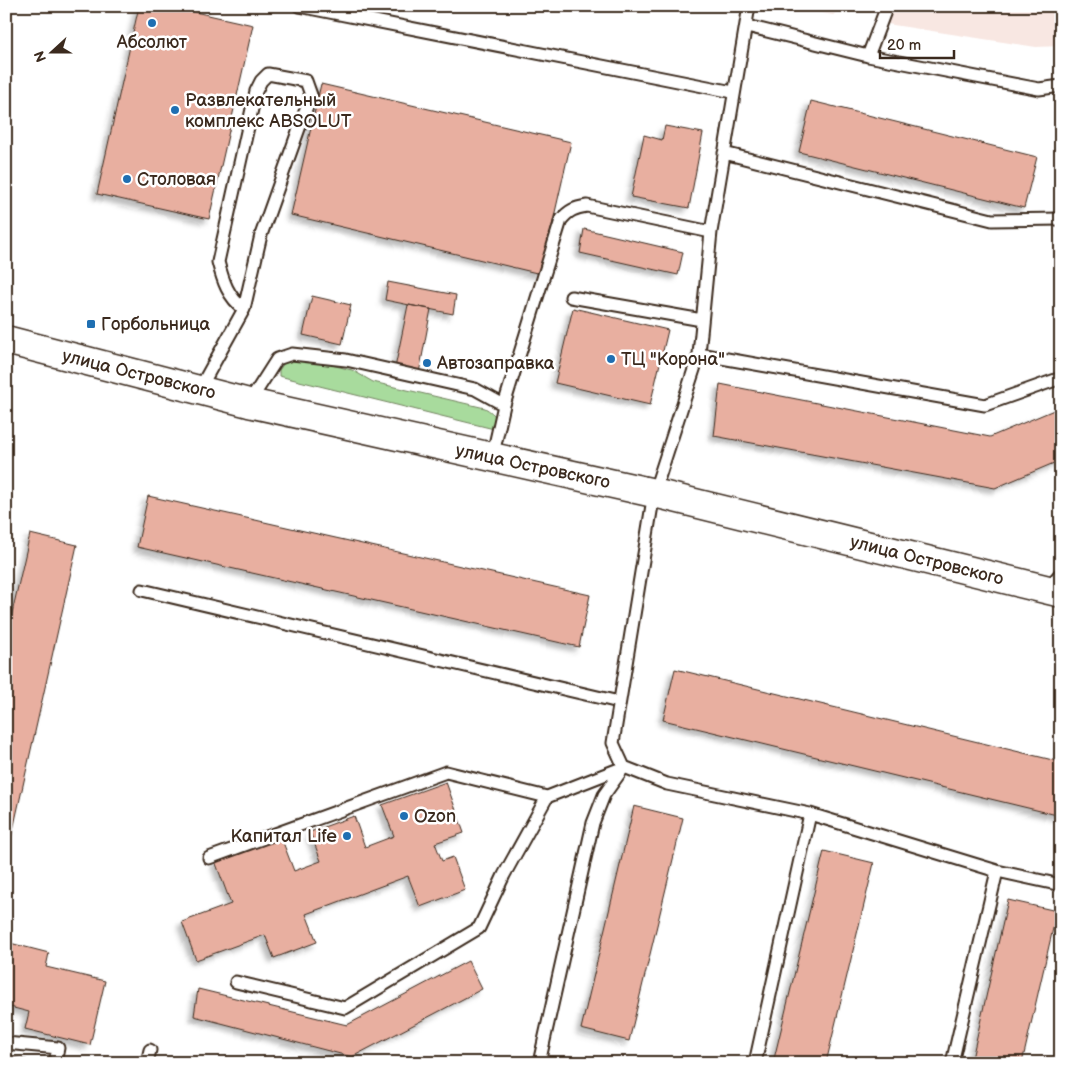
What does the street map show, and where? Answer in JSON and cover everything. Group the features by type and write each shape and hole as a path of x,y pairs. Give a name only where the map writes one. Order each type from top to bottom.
{"main road":[{"name":"улица Островского","path":"6,340 249,402 1056,585"}],"lane":[{"path":"299,6 355,11 733,92"},
{"path":"624,767 613,743 619,702 654,493 699,354 711,232 733,92 747,26 749,6"},
{"path":"868,56 887,6"},
{"path":"747,26 868,56 1040,89 1061,86"},
{"path":"199,390 244,309 261,235 311,95 306,82 268,74 261,81 256,91 218,262 224,284 234,301 244,309"},
{"path":"724,152 992,220 1061,219"},
{"path":"492,458 504,405 561,220 567,213 587,206 711,232"},
{"path":"571,297 702,320"},
{"path":"249,402 276,359 292,354 346,360 475,389 504,405"},
{"path":"699,354 985,405 1061,378"},
{"path":"142,590 619,702"},
{"path":"539,1063 593,823 604,795 624,767"},
{"path":"208,858 446,772 547,797 624,767 668,784 810,814 997,871 1061,885"},
{"path":"236,982 345,1008 479,928 504,874 547,797"},
{"path":"755,1063 810,814"},
{"path":"952,1063 997,871"},
{"path":"6,1043 58,1048 55,1063"},
{"path":"147,1063 150,1050"}],"shaded area":[{"path":"786,6 844,6 833,15"},
{"path":"882,6 1061,6 1061,46 1036,47 887,24"}],"green space":[{"path":"303,358 352,370 373,382 485,408 496,417 498,430 279,376 279,370 285,362"}],"building":[{"name":"Развлекательный комплекс ABSOLUT","path":"139,6 168,6 253,25 209,219 97,194"},
{"path":"321,84 571,142 541,274 291,215"},
{"path":"811,101 1037,157 1024,208 799,152"},
{"path":"665,126 703,133 689,208 631,197 644,135 662,140"},
{"path":"584,229 683,252 678,275 580,253"},
{"path":"388,282 456,295 453,314 385,300"},
{"path":"312,296 351,305 342,344 303,335"},
{"path":"408,305 431,309 419,373 395,368"},
{"name":"ТЦ \"Корона\"","path":"573,308 668,330 650,405 555,383"},
{"path":"720,384 990,437 1061,407 1061,460 995,488 714,436"},
{"path":"148,496 590,595 579,647 137,547"},
{"path":"30,534 77,545 6,861 6,639"},
{"path":"675,669 1061,762 1061,816 663,720"},
{"path":"446,782 464,833 435,843 442,861 453,857 465,890 420,907 408,876 306,914 317,942 274,958 265,935 196,960 182,922 231,904 215,861 281,837 294,871 321,861 310,832 354,816 365,847 394,836 382,805"},
{"path":"634,806 683,818 629,1041 581,1029"},
{"path":"824,851 874,863 826,1063 773,1063"},
{"path":"1008,900 1057,911 1022,1063 971,1063"},
{"path":"6,942 49,953 46,967 105,981 90,1045 25,1029 29,1012 6,1006"},
{"path":"468,961 482,989 352,1057 194,1016 198,989 347,1025"},
{"path":"6,1056 27,1060 27,1063 6,1063"}],"place":[{"name":"Абсолют","path":"152,23"},
{"name":"Развлекательный комплекс ABSOLUT","path":"175,110"},
{"name":"Столовая","path":"127,179"},
{"name":"Горбольница","path":"91,324"},
{"name":"ТЦ \"Корона\"","path":"611,359"},
{"name":"Автозаправка","path":"427,363"},
{"name":"Ozon","path":"404,816"},
{"name":"Капитал Life","path":"347,836"}]}
